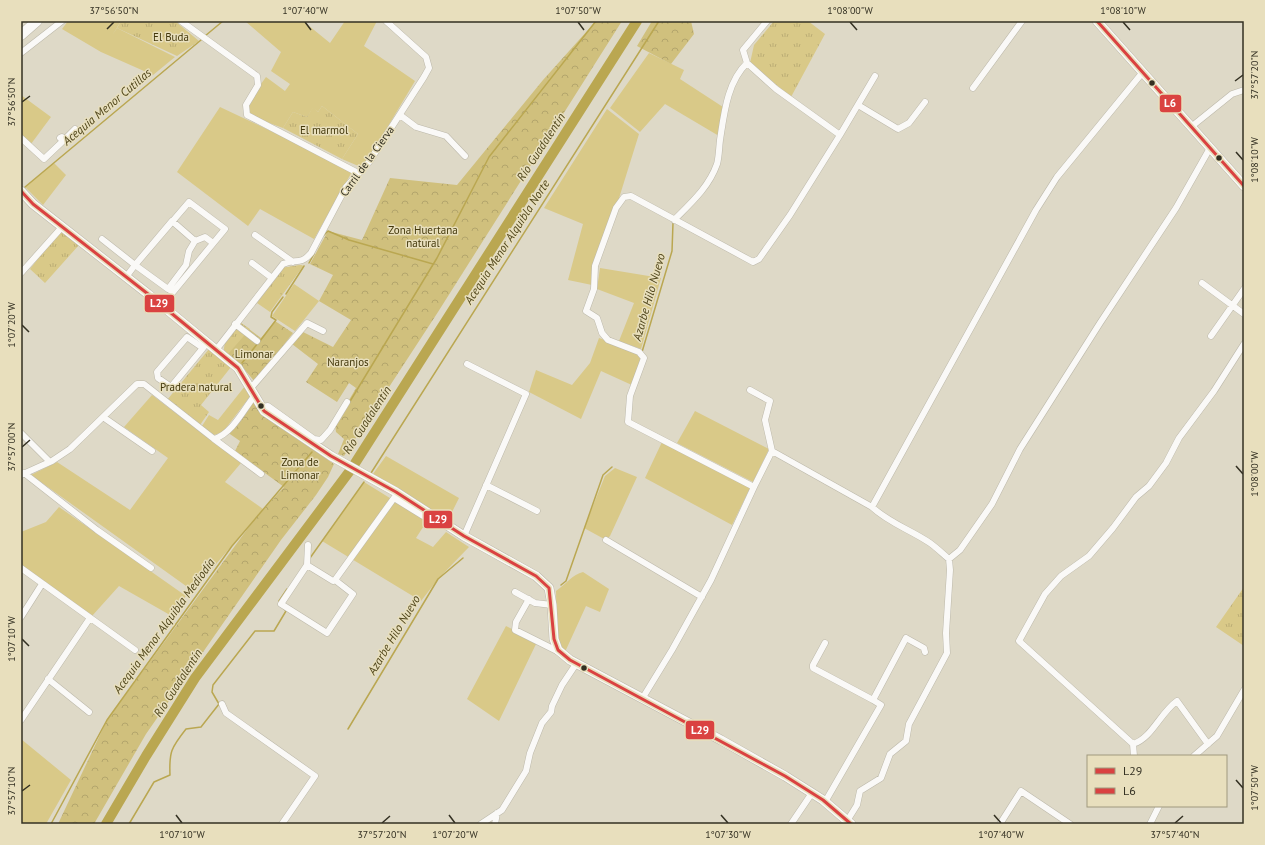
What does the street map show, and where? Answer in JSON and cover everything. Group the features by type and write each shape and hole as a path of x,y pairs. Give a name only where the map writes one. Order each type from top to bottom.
{"main road":[{"path":"21,35 37,21"},
{"path":"1097,21 1244,186"},
{"path":"21,190 33,204 126,277 205,346 216,350 238,368 264,411 331,456 396,492 464,536 536,576 549,588 552,605 554,639 558,650 562,654 576,664 721,740 812,792 849,822"}],"street":[{"path":"21,54 62,21"},
{"path":"180,21 257,76 258,85 246,105 247,115 358,173"},
{"name":"Carril de la Cierva","path":"216,350 283,264 300,262 306,259 311,253 346,187 369,162 429,68 426,57 386,21"},
{"path":"767,21 742,50 747,63 776,89 840,135"},
{"path":"973,88 1022,21"},
{"path":"674,220 695,199 710,180 717,163 728,95 742,68 747,63"},
{"path":"872,507 1036,210 1070,160 1143,72"},
{"path":"754,487 628,422 630,396 644,358 639,352 608,340 602,333 597,318 586,311 594,289 595,266 616,208 624,197 631,196 754,262 759,259 790,215 875,76"},
{"path":"1191,127 1232,94 1244,90"},
{"path":"858,105 898,129 909,123 925,102"},
{"path":"400,115 416,127 446,136 465,156"},
{"path":"21,138 44,159 63,140 60,138 62,137 65,139 74,129"},
{"path":"949,559 960,550 992,504 1020,449 1100,322 1160,233 1210,148"},
{"path":"102,240 136,265 168,289 173,292 225,229 189,202 136,265 126,277"},
{"path":"136,265 172,221 195,241"},
{"path":"21,273 62,227"},
{"path":"255,235 293,262"},
{"path":"168,289 186,265 189,251 195,241 204,237 214,243"},
{"path":"252,263 272,278"},
{"path":"1202,283 1244,314"},
{"path":"1211,336 1244,289"},
{"path":"214,439 220,437 228,431 253,391 307,323 323,332"},
{"path":"235,324 257,341"},
{"path":"187,336 205,346 171,387 158,378 157,372 187,336"},
{"path":"1134,755 1133,744 1019,641 1045,594 1061,576 1089,556 1113,528 1136,497 1149,486 1166,463 1179,438 1214,391 1244,344"},
{"path":"464,536 526,394 467,364"},
{"path":"151,568 97,530 23,474 50,462 70,449 137,384 144,384 261,474"},
{"path":"642,699 702,597 772,451 764,420 770,401 750,390"},
{"path":"262,407 268,406 314,439 321,440 330,430 347,402"},
{"path":"103,417 152,451"},
{"path":"21,433 50,462"},
{"path":"772,451 872,507 879,514 898,526 930,543 949,559 950,570 946,633 947,653 909,724 906,741 890,754 881,778 860,791 857,805 849,822"},
{"path":"486,485 537,511"},
{"path":"335,580 394,498 428,519 431,515"},
{"path":"606,540 702,597"},
{"path":"307,565 333,581 335,580 353,594 327,633 281,604 307,565 308,545"},
{"path":"21,568 135,650"},
{"path":"21,617 42,584"},
{"path":"515,592 535,603 552,605"},
{"path":"529,599 516,622 515,630 562,654"},
{"path":"21,720 90,618"},
{"path":"873,700 906,638 924,648 924,652"},
{"path":"825,643 813,665 814,668 881,705 825,802"},
{"path":"481,824 502,810 526,771 530,753 542,723 551,712 552,706 562,685 576,664"},
{"path":"48,679 89,712"},
{"path":"1195,755 1216,736 1244,690"},
{"path":"1133,744 1141,742 1168,707 1177,701 1208,744"},
{"path":"222,704 226,713 315,776 282,824"},
{"path":"1000,824 1021,791 1070,824"},
{"path":"791,824 812,792"},
{"path":"1150,824 1159,807"},
{"path":"495,824 497,814"}],"green space":[{"path":"68,21 121,21 113,34 117,28 175,57 153,75 101,52 62,29"},
{"name":"El Buda","path":"121,21 175,21 199,41 177,56 117,28"},
{"path":"245,21 303,21 330,43 345,21 377,21 364,46 415,81 363,168 342,159 358,134 322,106 318,112 313,108 307,117 293,112 283,128 247,115 248,102 266,77 285,91 290,84 271,71 281,52"},
{"name":"Zona Huertana natural","path":"596,21 622,21 438,312 344,456 338,454 344,439 336,432 335,424 356,388 349,383 337,402 306,382 318,364 292,344 299,330 333,347 351,320 319,301 333,275 310,264 328,231 362,240 390,178 457,185 543,80"},
{"path":"652,21 691,21 694,34 671,64 637,46"},
{"path":"774,21 808,21 825,34 791,97 750,63 754,45"},
{"path":"649,53 684,70 680,79 723,107 719,136 665,104 640,132 610,108"},
{"path":"21,95 51,117 31,144 21,136"},
{"name":"El marmol","path":"322,106 358,134 342,159 283,128 293,112 307,117 313,107 318,112"},
{"path":"220,107 353,170 314,239 260,209 248,226 177,172"},
{"path":"607,109 639,134 592,285 568,280 583,224 544,208"},
{"path":"54,163 66,175 43,205 25,187"},
{"path":"61,229 79,245 45,283 30,269"},
{"path":"303,266 270,312 257,303 282,268"},
{"path":"303,266 282,295 269,287 282,268"},
{"path":"600,268 661,278 641,349 619,341 634,303 597,289"},
{"path":"294,284 319,301 295,331 272,316"},
{"name":"Limonar","path":"275,321 293,333 255,382 239,363 224,350 225,344 241,323 261,338"},
{"path":"241,323 250,329 228,354 224,350 225,344"},
{"path":"599,338 639,352 644,358 634,386 601,371 581,419 529,392 536,370 572,385 590,363"},
{"name":"Pradera natural","path":"209,349 231,367 201,405 209,412 200,425 167,400"},
{"path":"245,386 251,395 223,432 214,435 202,426 209,415 218,420"},
{"path":"152,395 241,463 225,482 263,509 193,591 31,475 57,462 130,510 168,458 124,427"},
{"name":"Zona de Limonar","path":"254,402 264,415 334,464 328,477 281,540 146,734 94,824 58,824 107,720 254,520 284,487 235,451 240,441 227,432"},
{"path":"695,411 769,449 753,482 677,443"},
{"path":"662,442 750,488 732,525 645,478"},
{"path":"386,456 459,498 448,520 373,474"},
{"path":"615,468 637,477 610,536 606,540 584,528 605,476"},
{"path":"364,482 427,521 416,538 433,547 446,532 469,547 438,579 421,601 322,541"},
{"path":"59,507 186,596 170,615 119,586 92,616 21,566 21,532 46,522"},
{"path":"583,572 609,589 600,612 586,606 565,652 558,638 556,591 572,577"},
{"path":"1244,587 1244,646 1216,627"},
{"path":"506,626 537,642 499,721 467,699"},
{"path":"21,739 71,780 46,824 21,824"}],"waterway":[{"name":"Acequia Menor Cutillas","path":"205,36 223,21"},
{"name":"Acequia Menor Alquibla Mediodía","path":"349,403 437,258 489,157 596,21"},
{"name":"Río Guadalentín","path":"106,824 146,756 195,678 352,468 637,21"},
{"name":"Acequia Menor Alquibla Norte","path":"371,473 659,21"},
{"name":"Acequia Menor Cutillas","path":"25,187 201,40"},
{"name":"Azarbe Hilo Nuevo","path":"642,352 672,251 673,223"},
{"path":"324,235 328,231 349,240 433,264"},
{"path":"309,263 314,254"},
{"path":"286,294 304,266"},
{"path":"260,341 276,320 271,317 272,312 283,297"},
{"path":"242,363 258,343"},
{"name":"Acequia Menor Alquibla Mediodía","path":"51,824 107,720 232,546 312,452"},
{"name":"Azarbe Hilo Nuevo","path":"561,585 566,581 603,475 612,467"},
{"name":"Acequia Menor Alquibla Norte","path":"310,558 364,482"},
{"name":"Azarbe Hilo Nuevo","path":"348,729 438,579 463,558"},
{"name":"Acequia Menor Alquibla Norte","path":"280,603 279,601 287,589"},
{"name":"Acequia Menor Alquibla Norte","path":"129,824 154,782 170,775 172,750 181,735 186,729 201,727 219,704 212,692 213,685 255,631 274,631 286,611 284,609"}],"transit line":[{"name":"L6","path":"1097,21 1244,186"},
{"name":"L29","path":"21,191 33,204 148,294 238,368 264,411 331,456 396,492 464,536 536,576 549,588 554,639 558,650 570,660 785,776 823,800 851,824"}],"park label":[{"name":"Naranjos","path":"348,362"}]}
